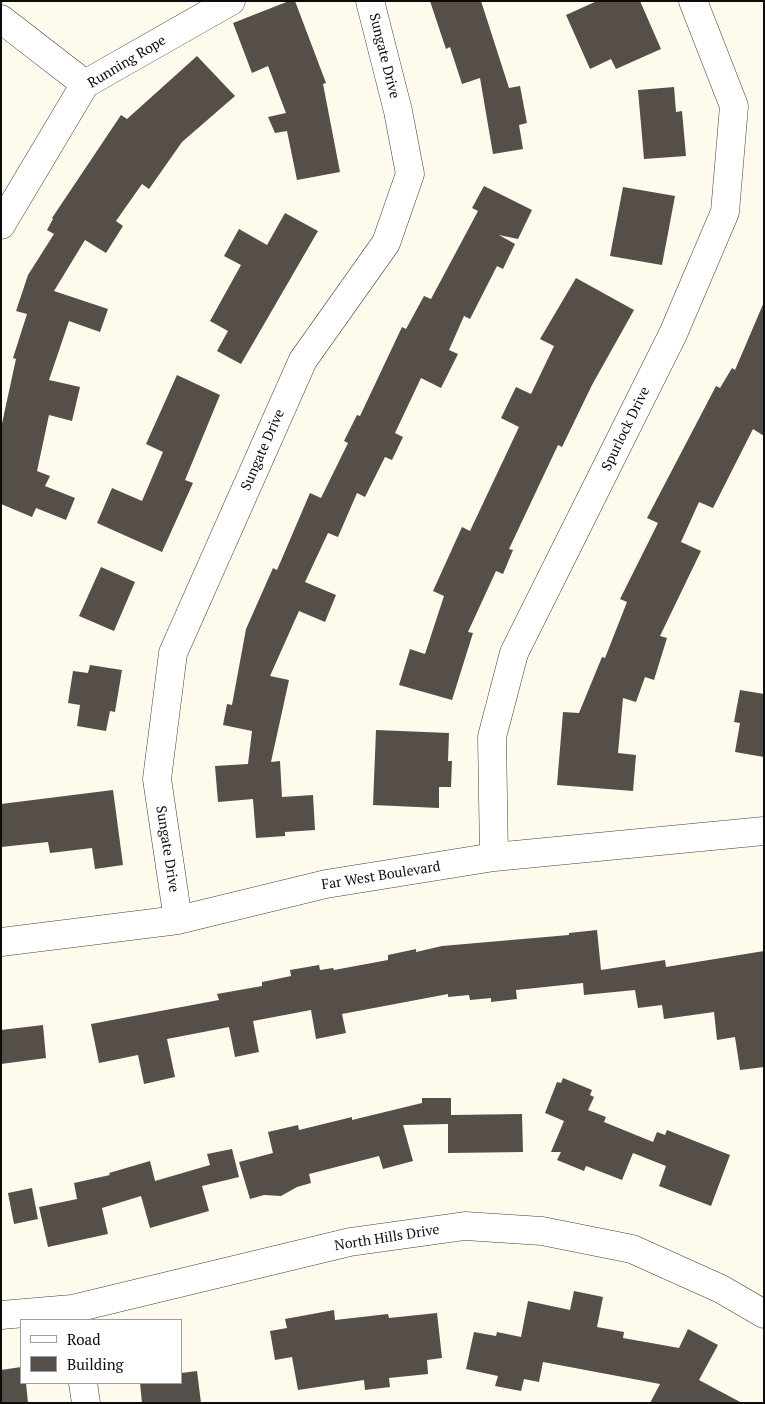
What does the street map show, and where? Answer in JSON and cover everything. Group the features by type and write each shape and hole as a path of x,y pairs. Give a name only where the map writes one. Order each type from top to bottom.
{"street":[{"name":"Running Rope","path":"1,225 85,84 231,1"},
{"name":"Sungate Drive","path":"178,920 157,778 173,653 303,360 386,243 410,174 398,111 370,1"},
{"name":"Spurlock Drive","path":"494,857 492,737 514,653 673,334 725,212 734,106 693,1"},
{"path":"1,19 85,84"},
{"name":"Far West Boulevard","path":"1,942 178,920 326,884 494,857 764,831"},
{"name":"North Hills Drive","path":"1,1315 74,1315 350,1242 465,1226 542,1231 632,1249 721,1289 764,1314"},
{"path":"83,1384 86,1403"}],"building":[{"path":"289,1 295,1 326,83 323,84 340,172 297,180 287,131 275,133 268,117 286,113 268,66 252,73 233,23"},
{"path":"430,1 481,1 509,88 520,86 527,123 519,125 523,149 493,154 480,78 462,84 450,47 446,49"},
{"path":"597,1 640,1 661,49 616,69 611,59 590,69 566,15"},
{"path":"197,56 235,96 182,142 149,189 142,184 116,221 123,226 106,253 85,240 54,291 108,309 100,332 69,321 49,380 80,387 72,421 49,415 37,471 50,476 45,486 75,498 66,520 36,508 32,517 1,504 1,428 16,359 13,358 27,314 16,311 28,275 54,234 47,230 52,218 121,115 127,119"},
{"path":"674,87 676,112 682,111 686,156 644,159 638,90"},
{"path":"484,186 532,210 518,239 499,235 515,244 503,269 497,266 470,319 464,316 449,350 458,354 441,388 421,378 395,433 403,437 392,460 385,457 365,497 357,493 338,537 328,533 305,582 336,595 325,622 299,611 270,676 289,680 271,762 280,761 282,797 313,795 315,830 285,832 285,836 256,838 253,799 218,802 215,766 248,764 252,731 223,725 227,704 232,705 246,629 273,568 277,570 310,493 321,498 348,443 344,441 357,415 360,416 402,327 406,329 424,296 431,299 478,211 472,208"},
{"path":"623,187 675,196 662,265 610,256"},
{"path":"285,213 318,231 241,364 217,351 228,331 210,321 241,265 224,256 239,229 267,245"},
{"path":"576,278 634,310 592,385 562,447 558,445 509,549 513,550 503,574 496,571 468,632 473,633 452,700 399,685 410,649 425,654 444,596 433,591 462,527 470,531 519,427 501,418 516,387 531,394 554,346 540,339"},
{"path":"764,302 764,436 753,429 713,508 699,502 681,542 701,551 660,636 667,638 654,680 645,677 636,702 623,698 618,753 636,755 633,791 557,785 563,712 579,713 602,657 605,658 627,602 620,599 658,523 647,518 716,386 720,388 732,368 735,370"},
{"path":"177,375 220,395 185,480 193,483 162,552 97,523 112,488 142,501 163,452 146,444"},
{"path":"101,567 135,582 114,631 79,616"},
{"path":"90,665 122,670 115,712 110,711 106,731 77,726 80,705 68,703 73,671 88,673"},
{"path":"740,690 764,694 764,757 735,752 740,723 734,722"},
{"path":"376,730 449,733 448,761 452,761 451,787 439,787 439,808 373,805"},
{"path":"113,790 123,865 95,869 92,848 50,853 48,842 1,847 1,804"},
{"path":"597,930 601,970 665,960 666,967 764,951 764,1067 740,1070 735,1037 717,1040 714,1012 664,1019 662,1005 638,1008 635,990 584,995 583,983 516,990 517,999 491,1002 491,998 470,1000 469,995 448,997 448,994 342,1014 346,1033 316,1039 311,1010 253,1021 259,1052 235,1057 229,1027 167,1039 175,1077 144,1084 138,1055 99,1063 91,1024 219,1000 217,994 262,986 262,982 291,976 290,970 319,965 320,970 333,968 334,970 388,960 388,955 416,949 416,952 442,946 569,935 569,933"},
{"path":"43,1025 46,1058 1,1064 1,1030"},
{"path":"563,1078 592,1090 590,1095 594,1097 588,1110 606,1117 604,1122 653,1142 657,1132 665,1135 667,1130 730,1155 711,1206 659,1186 666,1166 633,1153 622,1180 586,1166 584,1171 557,1160 561,1152 551,1152 564,1121 545,1113 557,1082 561,1083"},
{"path":"422,1098 451,1098 451,1115 522,1114 523,1152 448,1153 448,1124 403,1125 413,1161 383,1169 379,1156 309,1174 311,1183 297,1187 281,1196 264,1195 250,1199 239,1162 273,1153 268,1132 298,1125 299,1130 352,1117 352,1120 422,1103"},
{"path":"232,1149 239,1177 202,1186 209,1211 150,1228 141,1196 102,1208 108,1234 48,1247 39,1207 77,1199 74,1183 110,1175 109,1173 150,1161 155,1181 210,1165 207,1154"},
{"path":"32,1188 38,1219 14,1224 8,1193"},
{"path":"574,1291 603,1297 597,1327 624,1332 623,1338 679,1348 688,1329 718,1345 699,1380 742,1403 650,1403 660,1384 543,1362 539,1382 524,1379 521,1391 495,1386 498,1376 466,1369 474,1332 496,1336 497,1332 521,1337 528,1301 570,1310"},
{"path":"334,1310 335,1320 388,1314 389,1318 437,1313 442,1358 427,1360 428,1374 389,1378 390,1387 365,1390 364,1380 298,1390 292,1357 275,1360 270,1331 287,1328 285,1319"},
{"path":"20,1367 20,1384 26,1384 28,1403 1,1403 1,1370"},
{"path":"197,1371 201,1403 142,1403 140,1384 182,1384 182,1373"}]}
